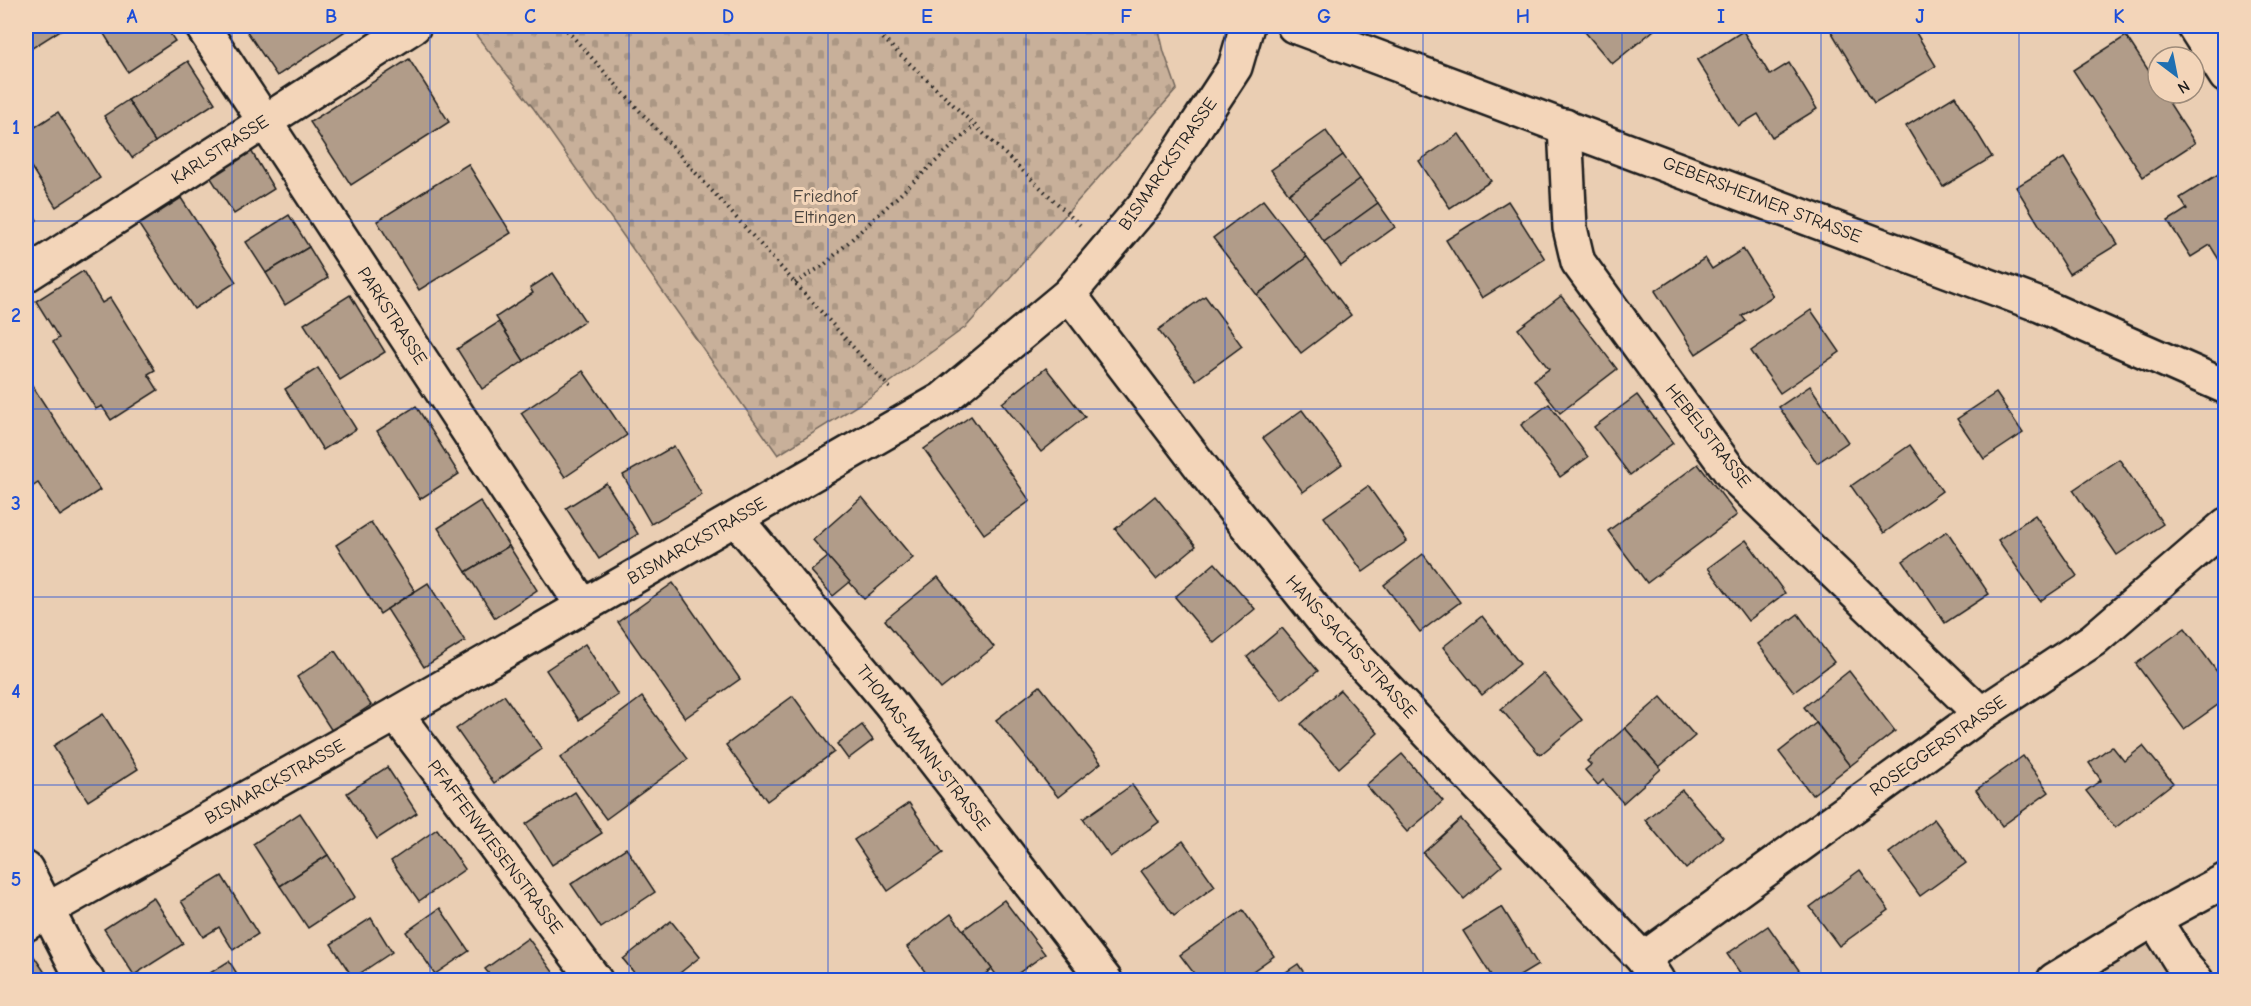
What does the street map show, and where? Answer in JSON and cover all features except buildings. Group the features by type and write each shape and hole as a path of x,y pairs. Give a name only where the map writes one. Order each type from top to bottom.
{"street":[{"name":"PARKSTRASSE","path":"202,26 584,606"},
{"name":"KARLSTRASSE","path":"26,275 414,26"},
{"name":"BISMARCKSTRASSE","path":"36,917 396,714 943,399 1069,294 1146,203 1235,67 1247,26"},
{"name":"GEBERSHEIMER STRASSE","path":"1294,26 2040,305 2226,387"},
{"path":"2194,26 2226,75"},
{"name":"HEBELSTRASSE","path":"1565,126 1570,228 1578,262 1732,474 1981,714"},
{"name":"HANS-SACHS-STRASSE","path":"1069,294 1224,497 1330,629 1650,970"},
{"name":"THOMAS-MANN-STRASSE","path":"736,519 890,703 1105,981"},
{"name":"ROSEGGERSTRASSE","path":"1650,970 1981,714 2094,640 2226,525"},
{"name":"PFAFFENWIESENSTRASSE","path":"396,714 595,981"},
{"path":"26,869 36,917 87,981"},
{"path":"2054,981 2154,919 2226,880"},
{"path":"2154,919 2182,964 2196,981"}],"path":[{"path":"563,26 915,415"},
{"path":"870,26 1106,250"},
{"path":"795,283 824,265 975,125"}],"shaded area":[{"path":"2154,919 2196,980 2054,980"}],"green space":[{"name":"Friedhof Eltingen","path":"469,26 1158,26 1177,89 967,326 866,400 778,455 534,109"}]}
